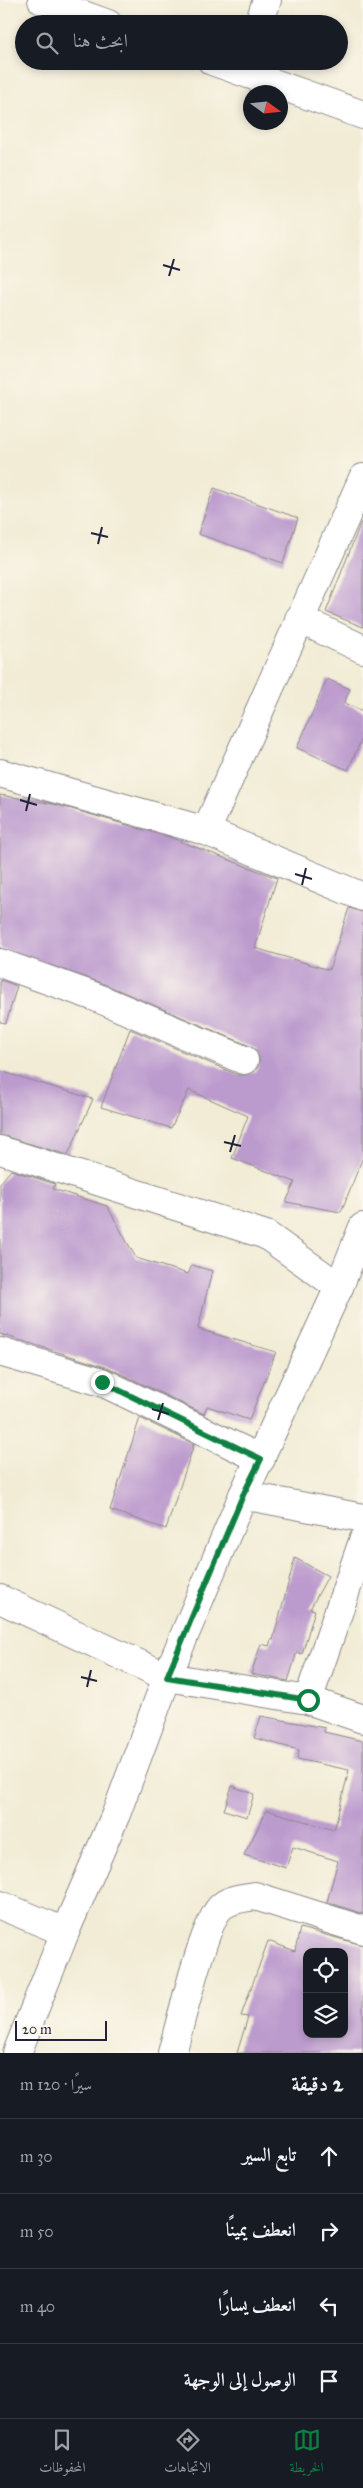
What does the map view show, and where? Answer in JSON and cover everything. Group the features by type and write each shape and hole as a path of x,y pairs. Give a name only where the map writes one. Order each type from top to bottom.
{"street":[{"path":"42,0 83,15"},
{"path":"262,15 267,0"},
{"path":"253,70 363,115"},
{"path":"206,831 363,478"},
{"path":"299,619 363,649"},
{"path":"0,773 206,831 363,897"},
{"path":"0,962 94,996 244,1060"},
{"path":"0,1150 266,1235 338,1287"},
{"path":"17,2053 64,1932 116,1814 167,1677 243,1495 261,1459 363,1227"},
{"path":"0,1352 102,1382 261,1459"},
{"path":"243,1495 363,1518"},
{"path":"308,1700 363,1541"},
{"path":"0,1598 167,1677 308,1700 363,1718"},
{"path":"172,2053 208,1926 222,1906 237,1898 255,1896 363,1930"},
{"path":"0,1905 64,1932"}],"building":[{"path":"214,488 298,518 283,563 198,534"},
{"path":"361,522 363,523 363,627 326,612"},
{"path":"327,679 350,689 344,703 363,711 363,736 348,770 297,748"},
{"path":"0,795 54,804 169,837 277,878 255,948 329,970 349,908 363,912 363,1157 341,1212 286,1202 295,1182 232,1158 248,1116 189,1090 171,1128 101,1107 130,1029 238,1075 254,1072 259,1066 259,1058 256,1050 250,1046 99,982 0,948"},
{"path":"0,980 17,986 6,1023 0,1022"},
{"path":"0,1071 93,1099 68,1155 0,1135"},
{"path":"11,1170 55,1184 53,1189 107,1206 136,1258 188,1274 192,1265 212,1271 198,1329 276,1352 249,1420 207,1406 204,1414 109,1368 0,1334 0,1183"},
{"path":"140,1418 194,1444 166,1529 110,1510"},
{"path":"295,1558 328,1576 310,1609 315,1610 302,1654 297,1652 288,1681 251,1674 261,1644 269,1646 271,1640 273,1640"},
{"path":"261,1716 325,1728 324,1732 363,1741 363,1914 327,1902 338,1861 293,1847 286,1868 244,1855 267,1810 334,1830 349,1770 297,1759 299,1750 254,1738"},
{"path":"232,1786 254,1794 247,1817 224,1810"},
{"path":"300,1928 363,1945 363,2053 237,2053 248,2017 241,2016 268,1941 295,1951"}],"route":[{"path":"102,1382 261,1459 243,1495 167,1677 308,1700"}]}
